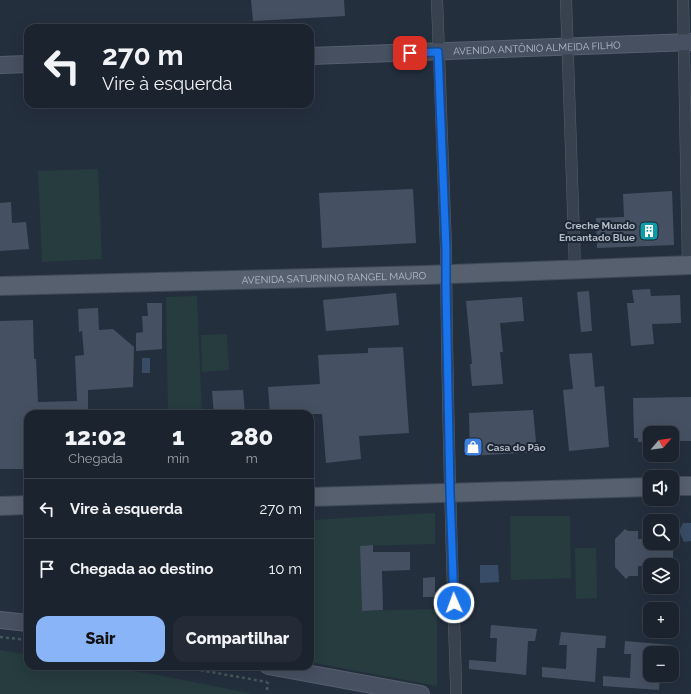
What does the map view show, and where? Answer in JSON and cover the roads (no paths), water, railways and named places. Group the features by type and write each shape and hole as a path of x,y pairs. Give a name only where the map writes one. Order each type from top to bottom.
{"main road":[{"name":"AVENIDA SATURNINO RANGEL MAURO","path":"0,286 446,274 690,265"},
{"path":"679,486 691,486"},
{"path":"314,497 643,487"},
{"path":"0,506 24,505"}],"street":[{"path":"437,0 446,274 450,493 456,694"},
{"path":"566,0 575,269"},
{"path":"683,0 687,42 690,265"},
{"name":"AVENIDA ANTÔNIO ALMEIDA FILHO","path":"314,56 687,42"},
{"path":"0,65 24,64"},
{"path":"0,620 24,623"},
{"path":"290,670 421,694"}],"water":[{"path":"142,358 150,358 150,373 142,373"},
{"path":"683,523 691,523 691,541 684,542 679,531"},
{"path":"480,565 498,565 499,582 480,583"}],"place":[{"name":"Creche Mundo Encantado Blue","path":"649,231"},
{"name":"Casa do Pão","path":"473,447"}]}
